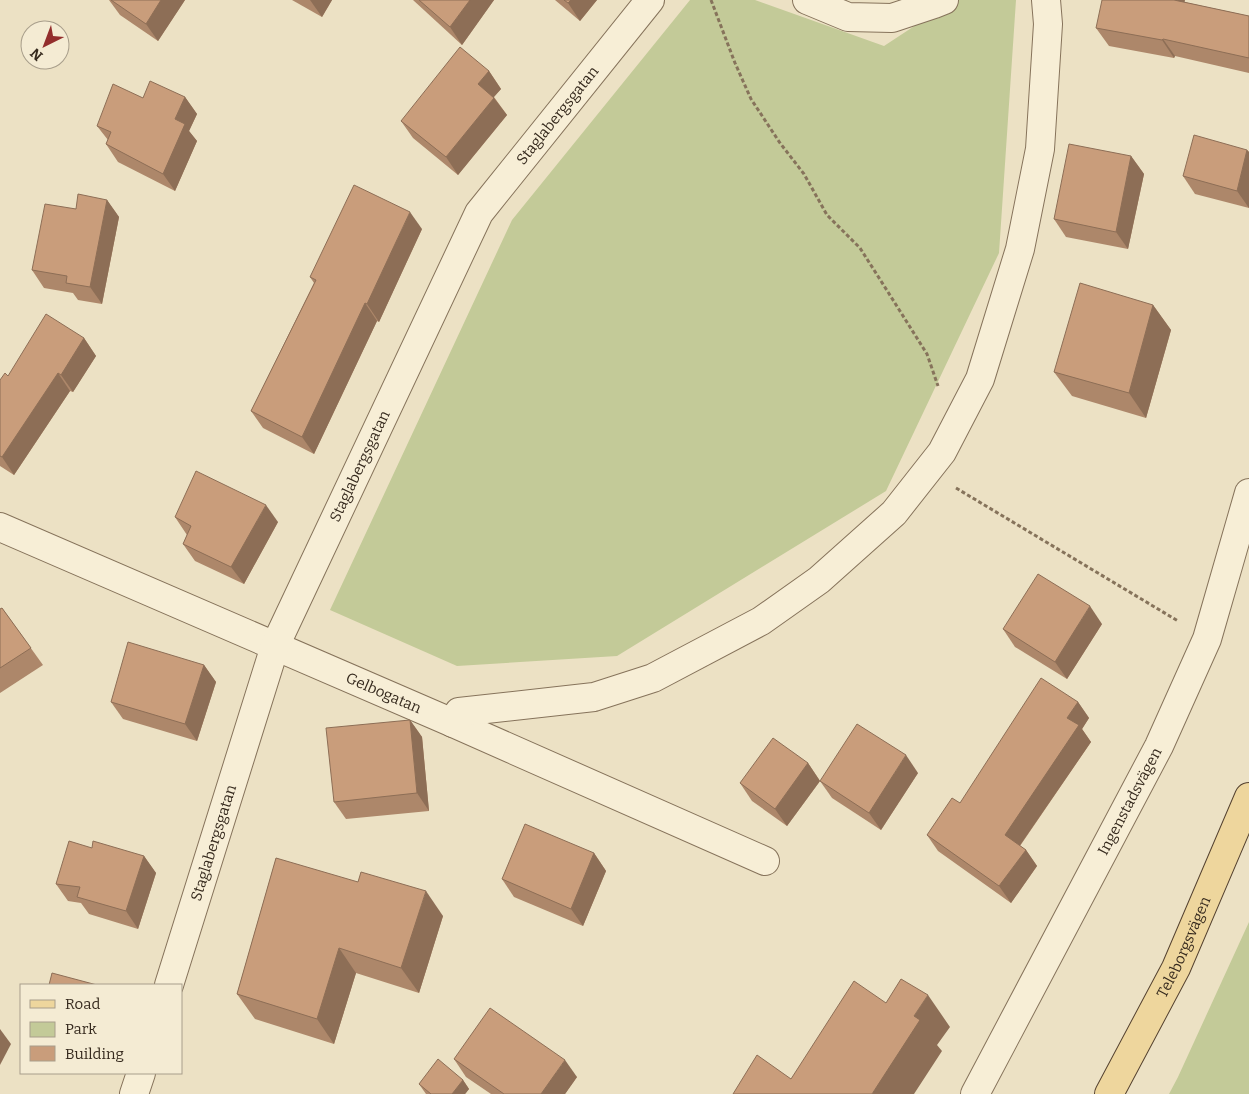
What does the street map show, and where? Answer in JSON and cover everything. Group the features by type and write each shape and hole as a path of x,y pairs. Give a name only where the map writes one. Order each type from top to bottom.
{"main road":[{"name":"Teleborgsvägen","path":"1109,1094 1176,968 1249,796"}],"street":[{"name":"Staglabergsgatan","path":"168,984 276,646 479,212 650,0"},
{"path":"807,0 848,17 892,18 944,0"},
{"path":"453,723 460,712 594,697 662,674 761,621 819,580 894,513 942,452 980,379 1020,249 1040,149 1048,24 1046,0"},
{"name":"Ingenstadsvägen","path":"975,1094 1158,746 1208,639 1249,493"},
{"name":"Gelbogatan","path":"0,527 453,723 765,861"},
{"path":"134,1094 141,1074"}],"path":[{"path":"711,0 751,99 780,143 804,174 827,215 860,248 927,354 953,432"},
{"path":"928,471 1208,639"}],"green space":[{"path":"690,0 755,0 884,46 954,0 1016,0 999,253 886,491 617,656 457,666 330,610 512,220"},
{"path":"1249,922 1249,1094 1169,1094 1178,1077"}],"building":[{"path":"111,0 161,0 146,24"},
{"path":"419,0 470,0 450,27"},
{"path":"1102,0 1174,0 1249,16 1249,58 1163,39 1096,28"},
{"path":"460,47 489,71 478,84 494,98 446,157 401,121"},
{"path":"150,81 185,97 175,119 185,124 163,174 106,144 111,132 97,126 113,84 143,98"},
{"path":"1194,135 1247,150 1237,191 1183,176"},
{"path":"1069,144 1131,156 1116,232 1054,219"},
{"path":"354,185 410,212 302,437 251,411 316,280 310,277"},
{"path":"78,194 107,200 90,287 66,283 67,276 32,270 45,204 76,209"},
{"path":"1080,283 1153,305 1129,393 1054,372"},
{"path":"46,314 84,338 61,375 58,373 2,457 0,456 0,380 5,373 8,376"},
{"path":"196,471 266,505 231,567 183,544 191,526 175,517"},
{"path":"1038,574 1090,606 1055,662 1003,629"},
{"path":"2,608 31,648 0,668 0,609"},
{"path":"128,642 204,665 185,724 111,702"},
{"path":"1041,678 1078,702 1067,718 1079,725 1005,835 1026,850 999,886 927,835 952,798 960,803"},
{"path":"410,720 417,793 334,802 326,728"},
{"path":"857,724 906,755 869,813 820,781"},
{"path":"773,738 808,763 775,809 740,783"},
{"path":"525,824 594,853 571,909 502,879"},
{"path":"69,841 92,848 93,841 144,856 126,911 77,897 80,887 56,884"},
{"path":"276,858 358,882 361,872 426,891 401,968 339,948 317,1019 237,994"},
{"path":"52,973 93,984 49,984"},
{"path":"901,979 928,995 914,1016 920,1020 872,1094 733,1094 757,1055 791,1079 854,981 886,1003"},
{"path":"490,1008 565,1060 541,1094 504,1094 454,1059"},
{"path":"438,1059 463,1080 452,1094 431,1094 419,1084"}]}
